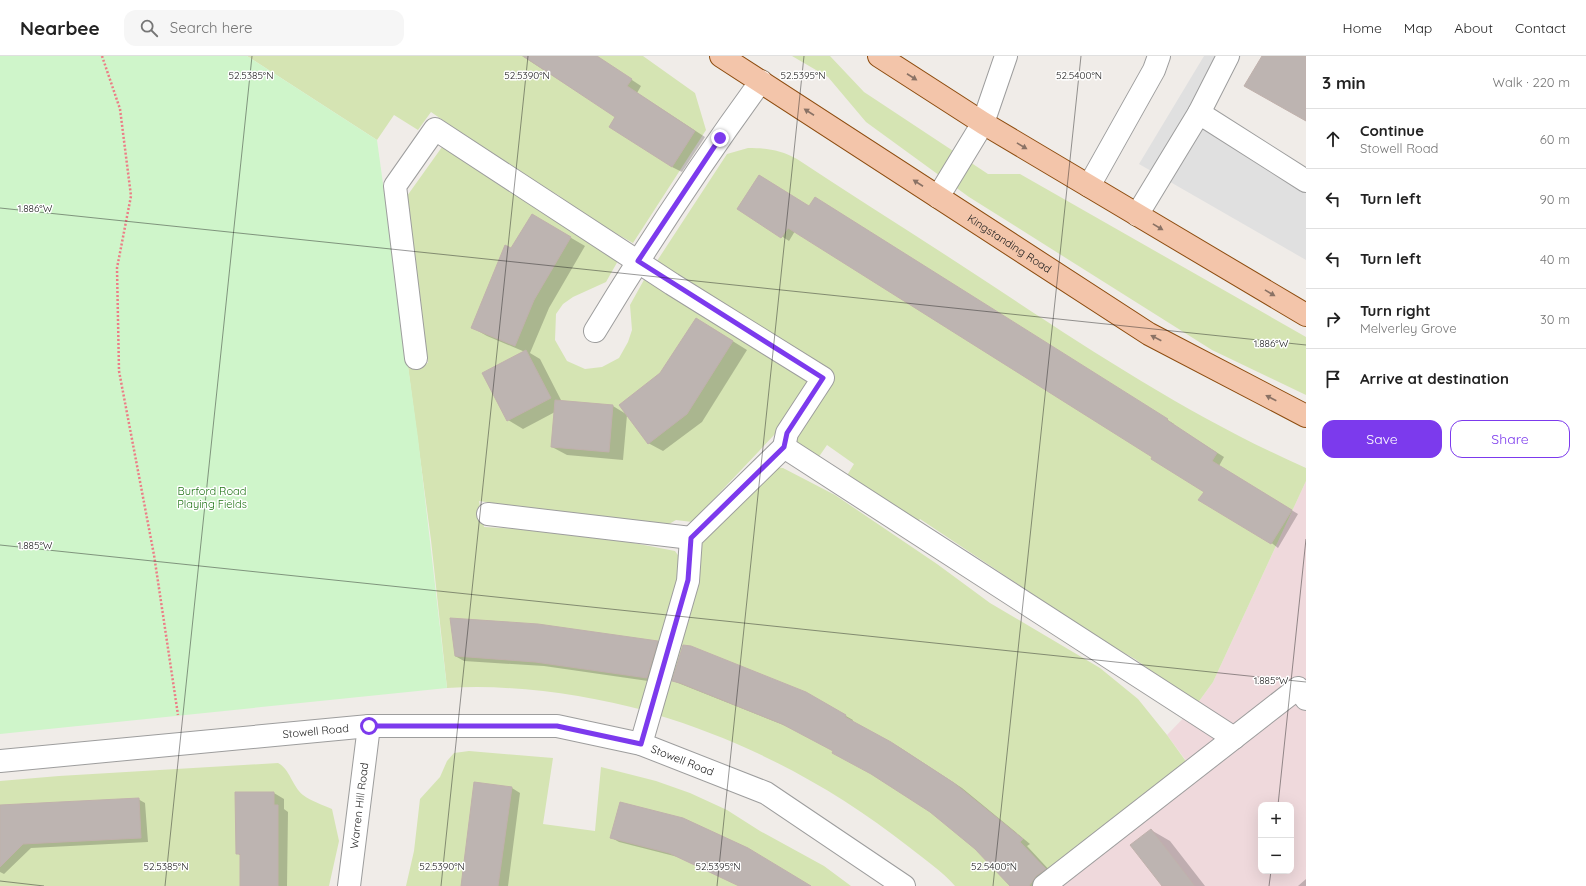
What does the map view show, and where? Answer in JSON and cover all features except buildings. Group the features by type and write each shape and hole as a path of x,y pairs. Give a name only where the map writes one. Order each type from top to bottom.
{"main road":[{"path":"879,56 984,123 1306,315"},
{"name":"Kingstanding Road","path":"729,58 761,81 1148,334 1306,416"}],"street":[{"path":"938,196 984,123 1006,56"},
{"path":"1089,186 1154,70 1159,56"},
{"path":"1137,215 1199,114 1228,56"},
{"path":"595,331 638,261 720,138 761,81"},
{"path":"1199,114 1306,181"},
{"path":"416,358 395,186 435,129 638,261 823,378 787,433 784,447 691,538 688,580 641,744"},
{"path":"784,447 1234,738"},
{"path":"488,514 691,538"},
{"path":"1044,886 1298,688 1306,699"},
{"name":"Stowell Road","path":"0,761 369,726 557,726 641,744 766,793 904,886"},
{"name":"Warren Hill Road","path":"349,886 369,726"}],"path":[{"path":"102,56 120,108 130,196 117,268 119,371 154,555 182,744"}],"shaded area":[{"path":"1204,56 1241,56 1207,112 1306,172 1306,260 1139,164"},
{"path":"1306,481 1306,886 1036,886 1190,766 1167,735 1197,704 1213,682"}],"green space":[{"name":"Burford Road Playing Fields","path":"0,56 247,56 377,140 418,438 447,688 0,734"},
{"path":"247,56 643,56 695,93 706,130 633,243 581,214 558,195 533,182 431,112 418,130 394,115 377,140"},
{"path":"792,56 830,56 864,92 988,174 1020,174 1306,337 1306,395 1212,350 969,197 866,122 828,77"},
{"path":"442,147 619,259 606,282 573,297 563,304 556,314 555,340 567,361 585,369 602,367 619,358 628,342 632,330 630,305 645,278 812,380 791,417 692,522 676,520 662,528 479,501 484,527 554,531 613,539 675,551 680,558 680,578 647,711 573,695 523,689 472,687 447,688 431,540 408,367 428,363 416,280 407,196"},
{"path":"748,148 774,150 785,153 797,159 1107,360 1224,428 1306,468 1306,481 1213,682 1197,704 1135,659 1079,628 1052,607 920,519 916,525 846,477 854,464 827,445 816,461 796,449 794,435 835,375 655,264 727,154"},
{"path":"772,467 783,468 835,495 937,564 990,603 1100,668 1138,699 1190,767 1037,886 955,886 933,865 880,825 850,805 788,768 722,738 654,714 699,549 709,527"},
{"path":"469,751 553,758 543,824 595,831 601,767 656,781 690,793 727,810 760,831 824,866 851,886 406,886 414,851 420,799 440,777 447,761 454,753"},
{"path":"278,763 285,769 296,787 303,795 332,809 339,841 329,886 0,886 0,781"}],"route":[{"path":"369,726 557,726 641,744 688,580 691,538 784,447 787,433 823,378 672,284 638,261 720,138"}]}
